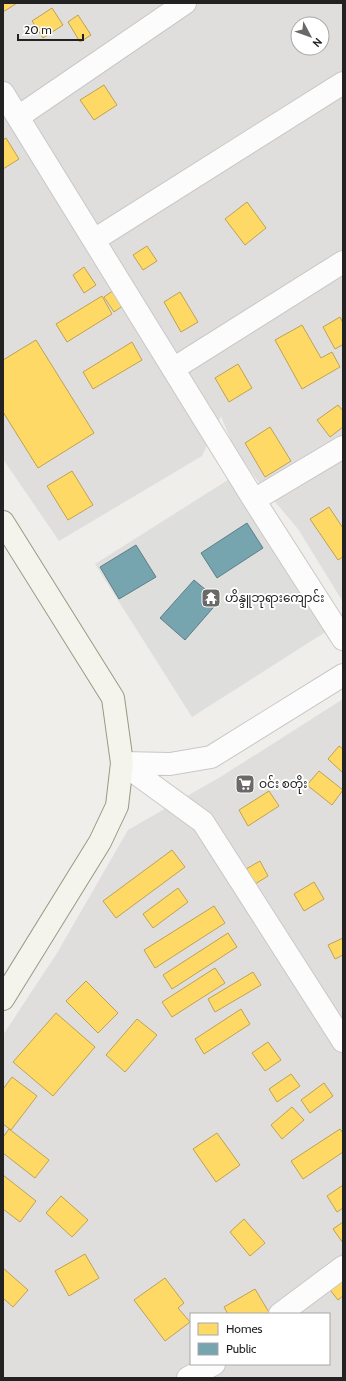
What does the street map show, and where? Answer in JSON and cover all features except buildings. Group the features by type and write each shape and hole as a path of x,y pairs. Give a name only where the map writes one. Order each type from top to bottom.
{"main road":[{"path":"3,522 113,698 122,763 117,806 100,842 3,999"}],"street":[{"path":"18,117 185,3"},
{"path":"94,240 343,83"},
{"path":"3,93 254,500 343,639"},
{"path":"173,369 343,262"},
{"path":"254,500 343,447"},
{"path":"122,763 170,764 210,757 343,675"},
{"path":"122,763 203,822 343,1041"},
{"path":"281,1313 343,1267"},
{"path":"188,1378 212,1365"}],"shaded area":[{"path":"3,3 343,3 343,602 298,529 260,484 234,448 221,416 202,456 59,541 3,459"},
{"name":"ဟိန္ဒူဘုရားကျောင်း","path":"231,478 327,631 192,717 95,564"},
{"path":"343,699 343,1378 3,1378 3,1035 57,953 128,830 222,776"}],"place":[{"name":"ဟိန္ဒူဘုရားကျောင်း","path":"211,598"},
{"name":"ဝင်း စတိုး","path":"245,784"}]}
